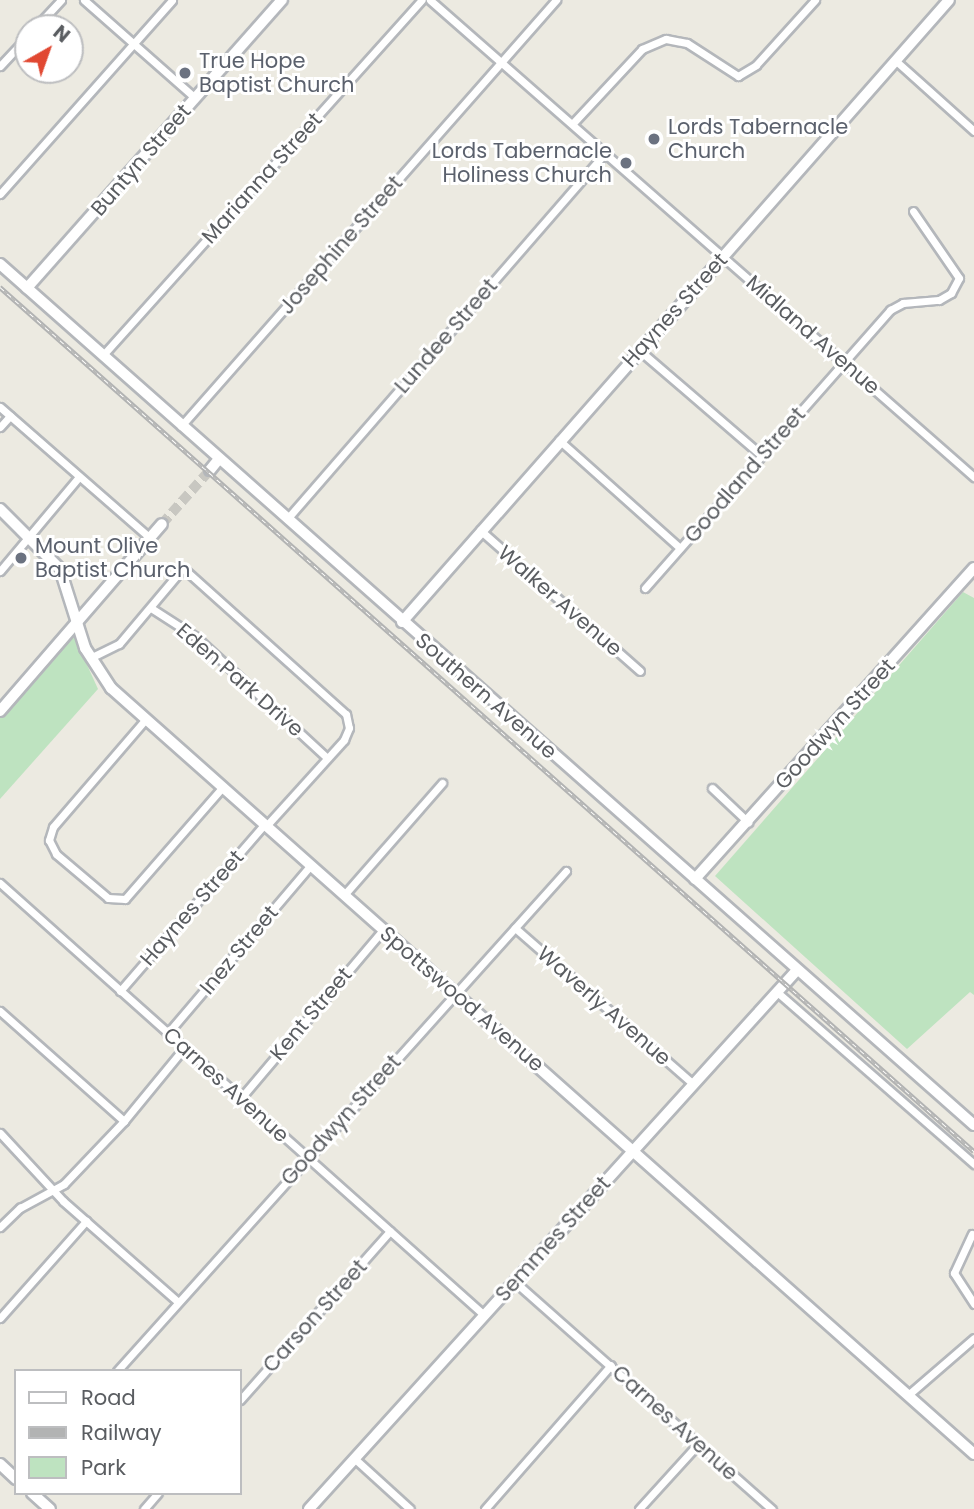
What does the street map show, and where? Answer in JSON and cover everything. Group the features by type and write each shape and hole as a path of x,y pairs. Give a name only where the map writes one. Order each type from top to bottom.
{"street":[{"path":"48,14 61,0"},
{"path":"84,0 195,98"},
{"path":"0,194 172,0"},
{"name":"Buntyn Street","path":"27,288 282,0"},
{"name":"Marianna Street","path":"103,355 421,0"},
{"name":"Midland Avenue","path":"430,0 574,122 605,153 974,477"},
{"name":"Josephine Street","path":"181,426 556,0"},
{"path":"574,122 642,49 666,39 687,43 738,76 756,65 815,0"},
{"name":"Haynes Street","path":"402,622 559,440 949,0"},
{"path":"0,66 14,51"},
{"path":"895,61 974,131"},
{"name":"Lundee Street","path":"287,519 605,153"},
{"name":"Goodland Street","path":"645,588 890,310 903,303 939,300 951,293 959,278 913,211"},
{"name":"Southern Avenue","path":"0,264 218,460 974,1125"},
{"path":"639,350 761,455"},
{"path":"0,407 150,538"},
{"path":"0,427 10,416"},
{"path":"559,440 680,548"},
{"path":"210,470 218,460"},
{"path":"0,572 79,477"},
{"name":"Spottswood Avenue","path":"0,509 31,536 60,569 90,658 111,688 974,1454"},
{"path":"0,711 162,524"},
{"name":"Walker Avenue","path":"480,530 640,671"},
{"name":"Haynes Street","path":"120,991 349,728 346,714 183,568 151,608"},
{"name":"Goodwyn Street","path":"695,879 974,568"},
{"path":"90,658 119,644 151,608"},
{"name":"Eden Park Drive","path":"151,608 196,637 326,757"},
{"path":"145,720 53,827 49,840 52,850 103,894 120,901 133,893 222,788"},
{"path":"344,895 442,783"},
{"path":"712,788 748,822"},
{"name":"Inez Street","path":"167,1034 310,866"},
{"name":"Goodwyn Street","path":"119,1369 566,871"},
{"name":"Carnes Avenue","path":"0,883 484,1315"},
{"name":"Waverly Avenue","path":"515,928 693,1084"},
{"name":"Kent Street","path":"240,1098 383,930"},
{"name":"Semmes Street","path":"309,1509 797,970"},
{"path":"777,992 974,1164"},
{"path":"0,1010 124,1121"},
{"path":"0,1227 20,1209 53,1191 124,1121 184,1048"},
{"path":"0,1133 53,1191 178,1302"},
{"path":"0,1318 86,1222"},
{"name":"Carson Street","path":"242,1398 390,1231"},
{"path":"972,1234 954,1273 974,1304"},
{"name":"Carnes Avenue","path":"515,1282 772,1509"},
{"path":"908,1395 974,1338"},
{"path":"485,1509 611,1365"},
{"path":"639,1509 699,1443"},
{"path":"355,1460 410,1509"},
{"path":"0,1464 14,1477"},
{"path":"34,1495 50,1509"},
{"path":"144,1509 156,1495"}],"green space":[{"path":"963,592 974,598 974,995 970,992 907,1049 715,876"},
{"path":"73,634 98,689 0,799 0,717"}],"tunnel":[{"path":"162,524 210,470"}],"railway":[{"path":"0,287 974,1151"}],"place":[{"name":"True Hope Baptist Church","path":"185,73"},
{"name":"Lords Tabernacle Church","path":"654,139"},
{"name":"Lords Tabernacle Holiness Church","path":"626,163"},
{"name":"Mount Olive Baptist Church","path":"21,558"}]}
